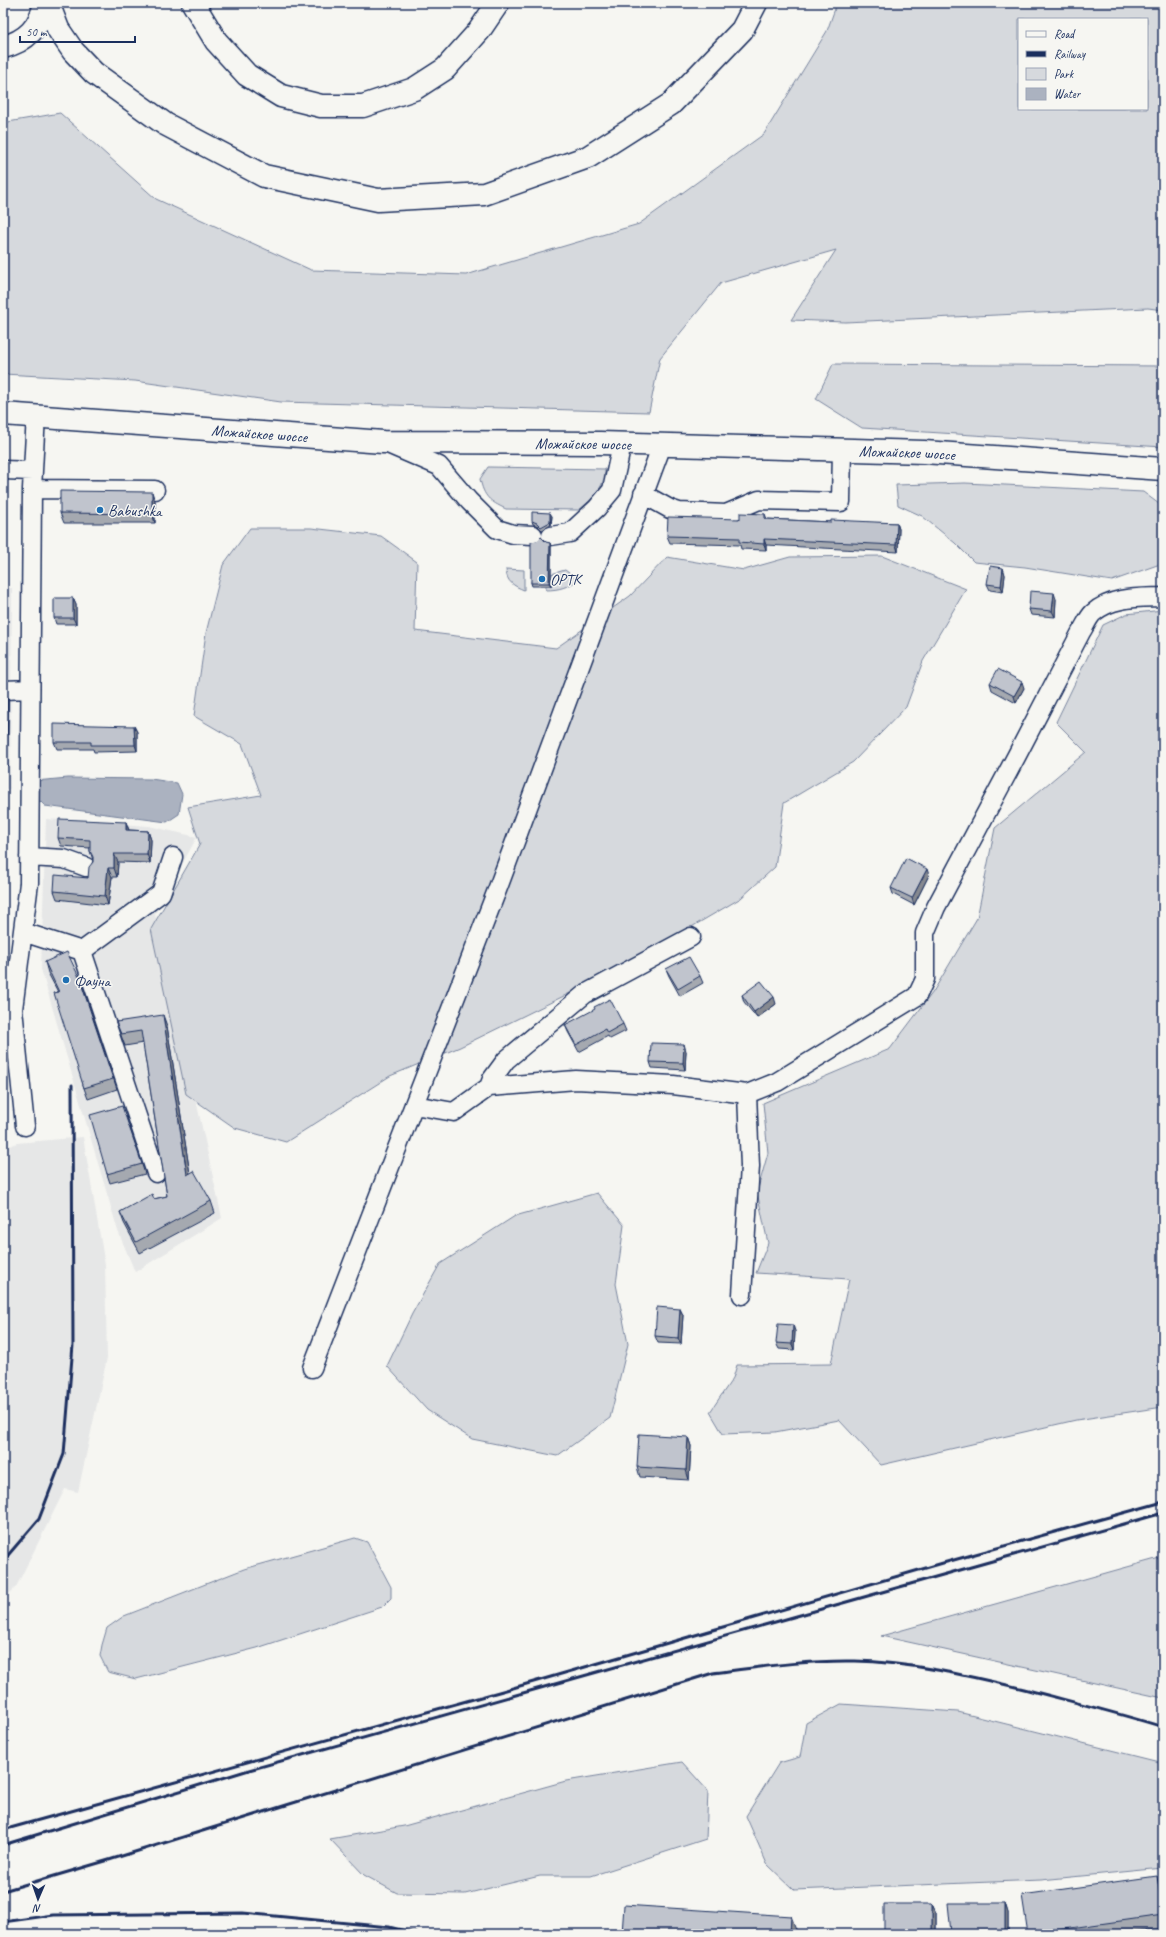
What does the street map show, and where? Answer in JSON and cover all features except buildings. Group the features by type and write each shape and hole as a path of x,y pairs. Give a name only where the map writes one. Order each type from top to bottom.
{"main road":[{"path":"3,47 23,40 31,32 38,24 45,3"},
{"path":"48,3 58,29 73,51 94,72 165,124 264,176 378,200 484,194 588,157 672,104 742,30 756,3"},
{"path":"193,3 216,41 247,75 281,96 322,106 363,106 414,89 445,69 479,31 498,3"},
{"path":"479,31 484,3"},
{"name":"Можайское шоссе","path":"3,414 36,415 383,442 622,444 842,449 924,452 1163,469"}],"lane":[{"path":"25,1126 13,1009 29,883 32,489 36,415"},
{"path":"383,442 439,466 470,501 498,529 513,534 532,535"},
{"path":"551,536 570,533 597,508 612,490 622,444"},
{"path":"312,1368 499,885 662,445"},
{"path":"643,494 670,510 695,513 726,514 759,500 842,502 842,449"},
{"path":"3,470 33,470"},
{"path":"32,489 155,490"},
{"path":"414,1105 454,1112 490,1087 576,1080 673,1085 747,1094 777,1082 917,996 925,979 925,933 936,907 1017,756 1081,632 1093,613 1115,602 1126,599 1163,597"},
{"path":"3,690 30,689"},
{"path":"29,857 64,859 86,867"},
{"path":"82,951 161,893 173,857"},
{"path":"23,932 82,951"},
{"path":"490,1087 492,1079 506,1060 585,994 691,937"},
{"path":"82,951 156,1173"},
{"path":"742,1295 750,1166 747,1094"}],"shaded area":[{"path":"3,588 12,588 10,789 3,789"},
{"path":"46,819 149,826 197,837 155,914 222,1218 135,1272 118,1231 41,969"},
{"path":"83,1137 105,1265 107,1358 78,1492 65,1489 16,1587 3,1600 3,1149 17,1143"},
{"path":"205,1927 352,1934 139,1934"}],"green space":[{"path":"837,3 1163,3 1163,310 1148,308 845,322 791,320 836,250 721,283 660,358 649,412 281,402 135,381 3,374 3,137 8,122 60,113 156,199 311,270 466,275 639,224 764,134 827,31"},
{"path":"833,364 1163,366 1163,447 862,428 816,399"},
{"path":"488,467 605,469 603,482 597,492 579,510 506,509 491,501 483,490 480,479"},
{"path":"965,483 1143,492 1163,507 1163,563 1112,581 1025,567 974,562 955,543 922,516 898,505 896,485"},
{"path":"250,528 311,528 381,536 417,562 415,631 556,648 630,596 667,557 744,570 790,557 882,556 966,589 923,661 906,707 853,762 784,803 775,867 741,898 625,966 460,1047 390,1076 286,1142 235,1128 186,1094 151,929 200,844 188,807 261,795 242,744 194,716 206,633 223,565"},
{"path":"506,569 524,570 524,590 511,583 507,577"},
{"path":"565,570 578,580 563,588 546,590 546,586 551,586 551,574"},
{"path":"1163,610 1163,1407 1076,1420 881,1465 839,1420 775,1432 723,1434 710,1412 733,1378 737,1365 831,1364 849,1279 756,1273 768,1243 757,1192 768,1153 763,1103 890,1049 933,992 977,918 995,828 1086,752 1056,722 1103,625 1126,614"},
{"path":"597,1193 624,1225 616,1284 628,1344 610,1418 557,1456 472,1439 427,1410 387,1366 412,1314 440,1264 515,1216"},
{"path":"355,1538 367,1542 391,1587 391,1598 382,1607 257,1648 136,1679 108,1672 100,1656 102,1645 107,1628 124,1616 244,1569"},
{"path":"1163,1557 1163,1698 881,1636"},
{"path":"841,1704 958,1712 1163,1763 1163,1868 1041,1880 794,1890 767,1864 746,1816 779,1763 800,1757 806,1723"},
{"path":"682,1762 708,1791 706,1839 591,1876 540,1876 465,1894 397,1893 364,1875 330,1839 404,1826 566,1781"}],"water":[{"path":"68,778 151,779 177,783 182,794 179,814 167,822 45,806 36,797 35,781"}],"railway":[{"path":"3,1561 39,1519 64,1454 73,1345 72,1085"},
{"path":"3,1830 506,1690 943,1563 1163,1502"},
{"path":"3,1845 249,1770 1163,1513"},
{"path":"3,1891 109,1860 713,1673 784,1664 837,1661 898,1664 986,1680 1112,1712 1163,1727"},
{"path":"3,1922 53,1915 243,1913 389,1927 417,1934"}],"place":[{"name":"Babushka","path":"100,510"},
{"name":"ОРТК","path":"542,579"},
{"name":"Фауна","path":"66,980"}]}
